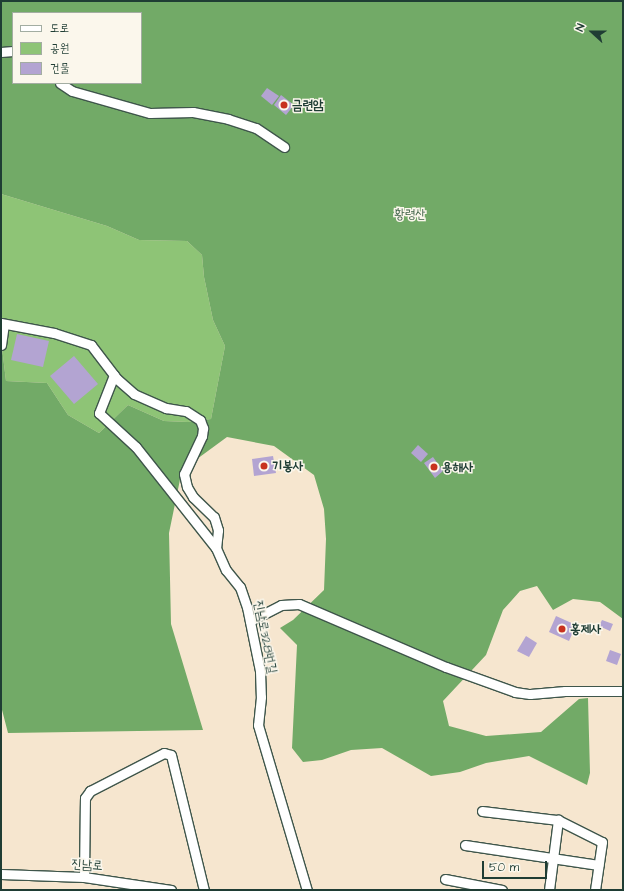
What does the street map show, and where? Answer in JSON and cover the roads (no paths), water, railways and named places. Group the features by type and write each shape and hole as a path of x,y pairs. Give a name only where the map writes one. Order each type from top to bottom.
{"street":[{"path":"1,52 12,51"},
{"path":"62,84 72,91 150,113 193,112 228,119 256,128 284,147"},
{"path":"1,345 3,323"},
{"name":"진남로328번길","path":"3,323 54,332 90,345 114,375 134,394 166,408 186,411 200,420 203,428 202,436 184,474 187,487 193,497 214,517 218,530 216,548 226,570 240,587 250,621 260,671 261,697 258,725 307,890"},
{"path":"114,375 99,413 136,447 216,548"},
{"path":"250,621 281,605 299,604 446,667 516,692 530,694 565,691 623,691"},
{"path":"84,877 85,798 90,791 164,753 171,755 204,890"},
{"path":"482,811 558,820 602,842 595,890"},
{"path":"549,890 558,820"},
{"path":"465,845 599,865"},
{"name":"진남로","path":"1,874 84,877 171,890"},
{"path":"1,881 11,875"},
{"path":"445,879 502,890"}],"place":[{"name":"금련암","path":"284,105"},
{"name":"기봉사","path":"264,466"},
{"name":"용해사","path":"434,467"},
{"name":"홍제사","path":"562,629"}],"park label":[{"name":"황령산","path":"410,214"}]}
